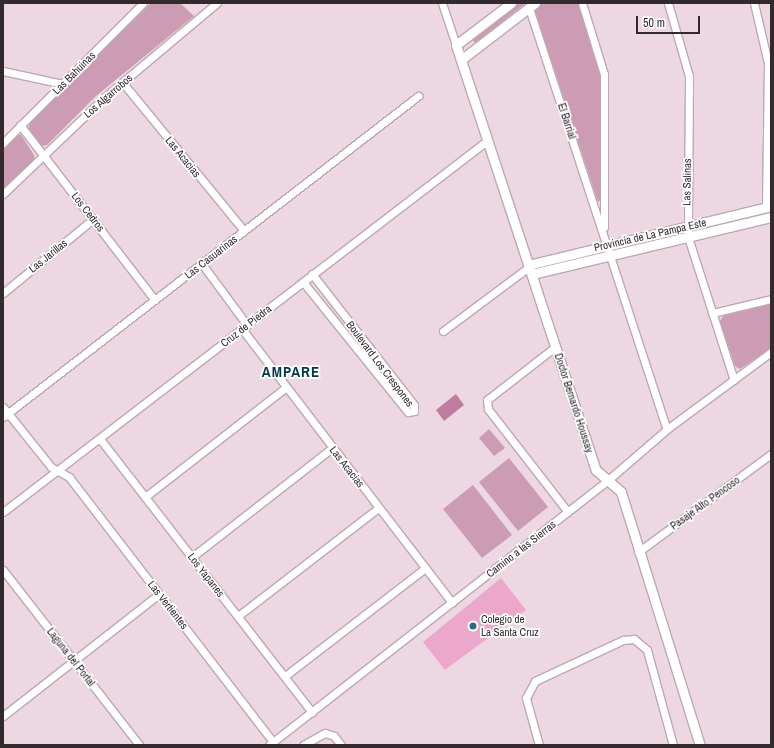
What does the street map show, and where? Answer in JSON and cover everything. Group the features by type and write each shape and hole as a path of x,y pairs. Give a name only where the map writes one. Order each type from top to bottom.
{"street":[{"name":"Las Bahuinas","path":"3,142 143,3"},
{"name":"Los Algarrobos","path":"3,194 43,155 123,83 217,3"},
{"name":"Doctor Bernardo Houssay","path":"442,3 596,470 621,492 638,552 700,745"},
{"path":"459,52 511,3"},
{"name":"El Barrial","path":"582,3 604,74 604,234"},
{"name":"Las Salinas","path":"668,3 689,76 686,227 688,238 734,380"},
{"path":"754,3 768,63 768,207"},
{"path":"459,52 532,6"},
{"name":"El Barrial","path":"532,6 610,255 667,430"},
{"path":"3,72 63,84"},
{"name":"Las Acacias","path":"123,83 244,231"},
{"name":"Las Casuarinas","path":"5,412 155,300 418,96"},
{"name":"Los Cedros","path":"20,125 155,300"},
{"name":"Cruz de Piedra","path":"3,512 59,471 312,274 488,140"},
{"name":"Provincia de La Pampa Este","path":"442,331 530,269 607,245 768,207"},
{"name":"Provincia de La Pampa Este","path":"530,269 610,255 688,238 771,217"},
{"name":"Las Jarillas","path":"3,293 94,220"},
{"name":"Las Acacias","path":"202,264 285,388 452,604"},
{"name":"Boulevard Los Crespones","path":"303,282 408,412 414,411 414,405 312,274"},
{"path":"712,313 771,299"},
{"path":"555,346 487,400 488,409 568,512"},
{"name":"Camino a las Sierras","path":"271,743 452,604 608,480 667,430 771,352"},
{"path":"145,497 285,388"},
{"name":"Las Vertientes","path":"5,412 52,467 69,478 159,594 271,743"},
{"name":"Los Yapanes","path":"100,439 312,712"},
{"path":"192,557 332,448"},
{"name":"Pasaje Alto Pencoso","path":"638,552 771,454"},
{"path":"238,616 378,508"},
{"path":"285,676 425,568"},
{"name":"Laguna del Portal","path":"3,570 139,745"},
{"path":"3,716 159,594"},
{"path":"539,745 526,698 535,681 623,640 634,639 647,650 674,745"},
{"path":"303,745 325,733 334,736 341,745"}],"shaded area":[{"path":"151,3 180,3 194,16 96,96 47,145 40,146 28,129 31,121"},
{"path":"517,3 526,3 475,43 472,39"},
{"path":"541,3 578,3 600,71 601,200 598,202 535,11"},
{"path":"17,135 21,135 34,155 34,160 3,191 3,149"},
{"path":"771,210 771,213 703,230 702,227"},
{"path":"771,304 771,348 740,369 735,366 720,321 723,316"},
{"path":"456,394 464,405 444,421 436,410"},
{"path":"489,429 505,448 494,456 479,438"},
{"path":"509,458 548,507 518,531 479,482"},
{"path":"473,485 512,535 482,558 443,509"}],"building":[{"name":"Colegio de La Santa Cruz","path":"501,578 526,610 445,670 423,642"}],"place":[{"name":"Colegio de La Santa Cruz","path":"473,626"}],"district":[{"name":"AMPARE","path":"291,372"}]}
